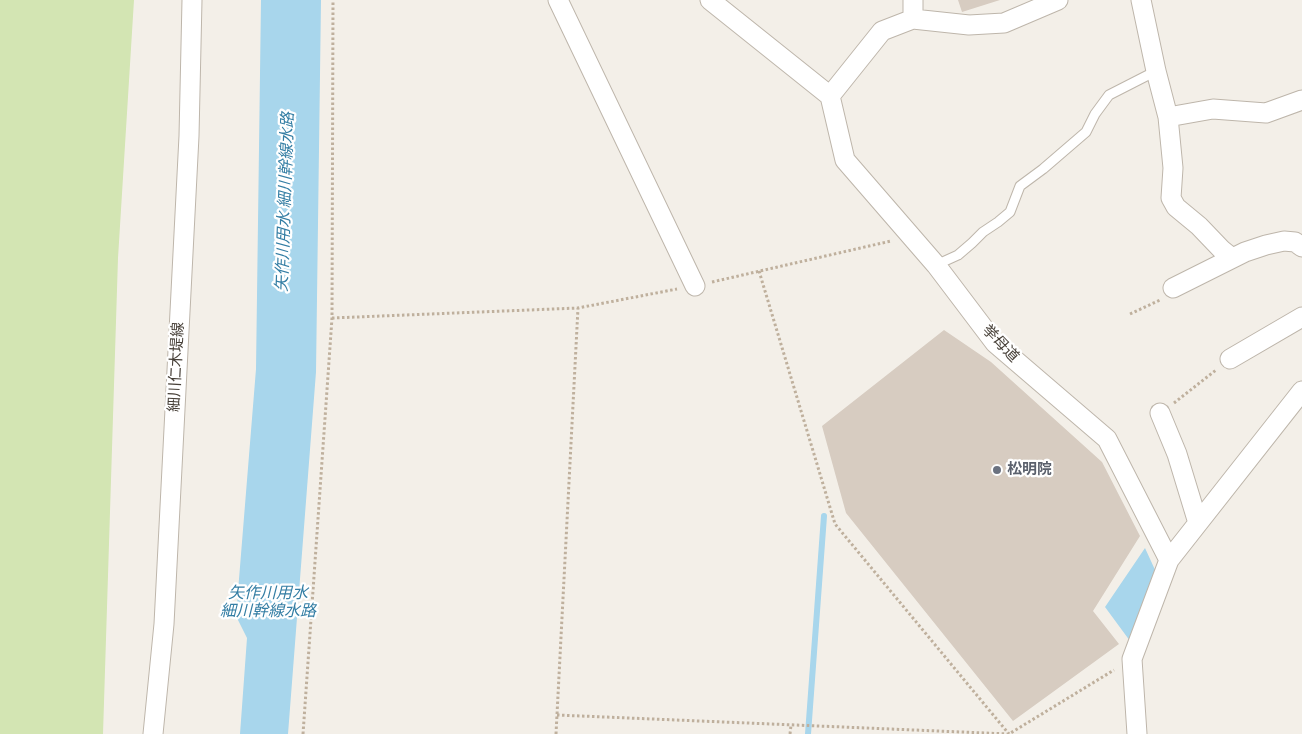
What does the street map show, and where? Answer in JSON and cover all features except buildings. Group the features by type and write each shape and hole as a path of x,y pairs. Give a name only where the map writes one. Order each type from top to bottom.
{"street":[{"name":"細川仁木堤線","path":"153,734 164,624 189,136 192,0"},
{"path":"558,0 695,286"},
{"path":"710,0 830,96 882,31 913,19 969,25 1004,23 1058,0"},
{"path":"913,0 913,19"},
{"path":"1141,0 1168,117 1173,168 1171,198 1176,207 1200,226 1232,258"},
{"name":"挙母道","path":"830,96 845,160 936,265 995,343 1107,439 1169,560"},
{"path":"1168,117 1212,108 1266,113 1302,100"},
{"path":"1173,288 1232,258 1266,245 1295,242 1302,247"},
{"path":"1230,359 1302,317"},
{"path":"1138,734 1132,659 1169,560 1302,391"},
{"path":"1160,413 1177,454 1198,523"}],"lane":[{"path":"936,265 958,255 983,232 1010,212 1020,186 1086,132 1095,114 1109,95 1156,71"}],"path":[{"path":"303,734 332,318 333,0"},
{"path":"332,318 578,308 695,286 912,236"},
{"path":"759,271 835,524 1009,734"},
{"path":"1130,314 1166,297 1173,288"},
{"path":"556,734 578,308"},
{"path":"1160,413 1230,359"},
{"path":"557,715 1009,734 1132,659"},
{"path":"790,734 791,724"}],"green space":[{"path":"0,0 134,0 118,258 103,734 0,734"}],"water":[{"name":"矢作川用水 細川幹線水路","path":"261,0 321,0 316,372 288,734 240,734 247,638 236,616 256,369"},
{"path":"1145,548 1156,572 1130,641 1105,607"}],"waterway":[{"path":"808,734 824,516"}],"place":[{"name":"松明院","path":"997,470"}]}
